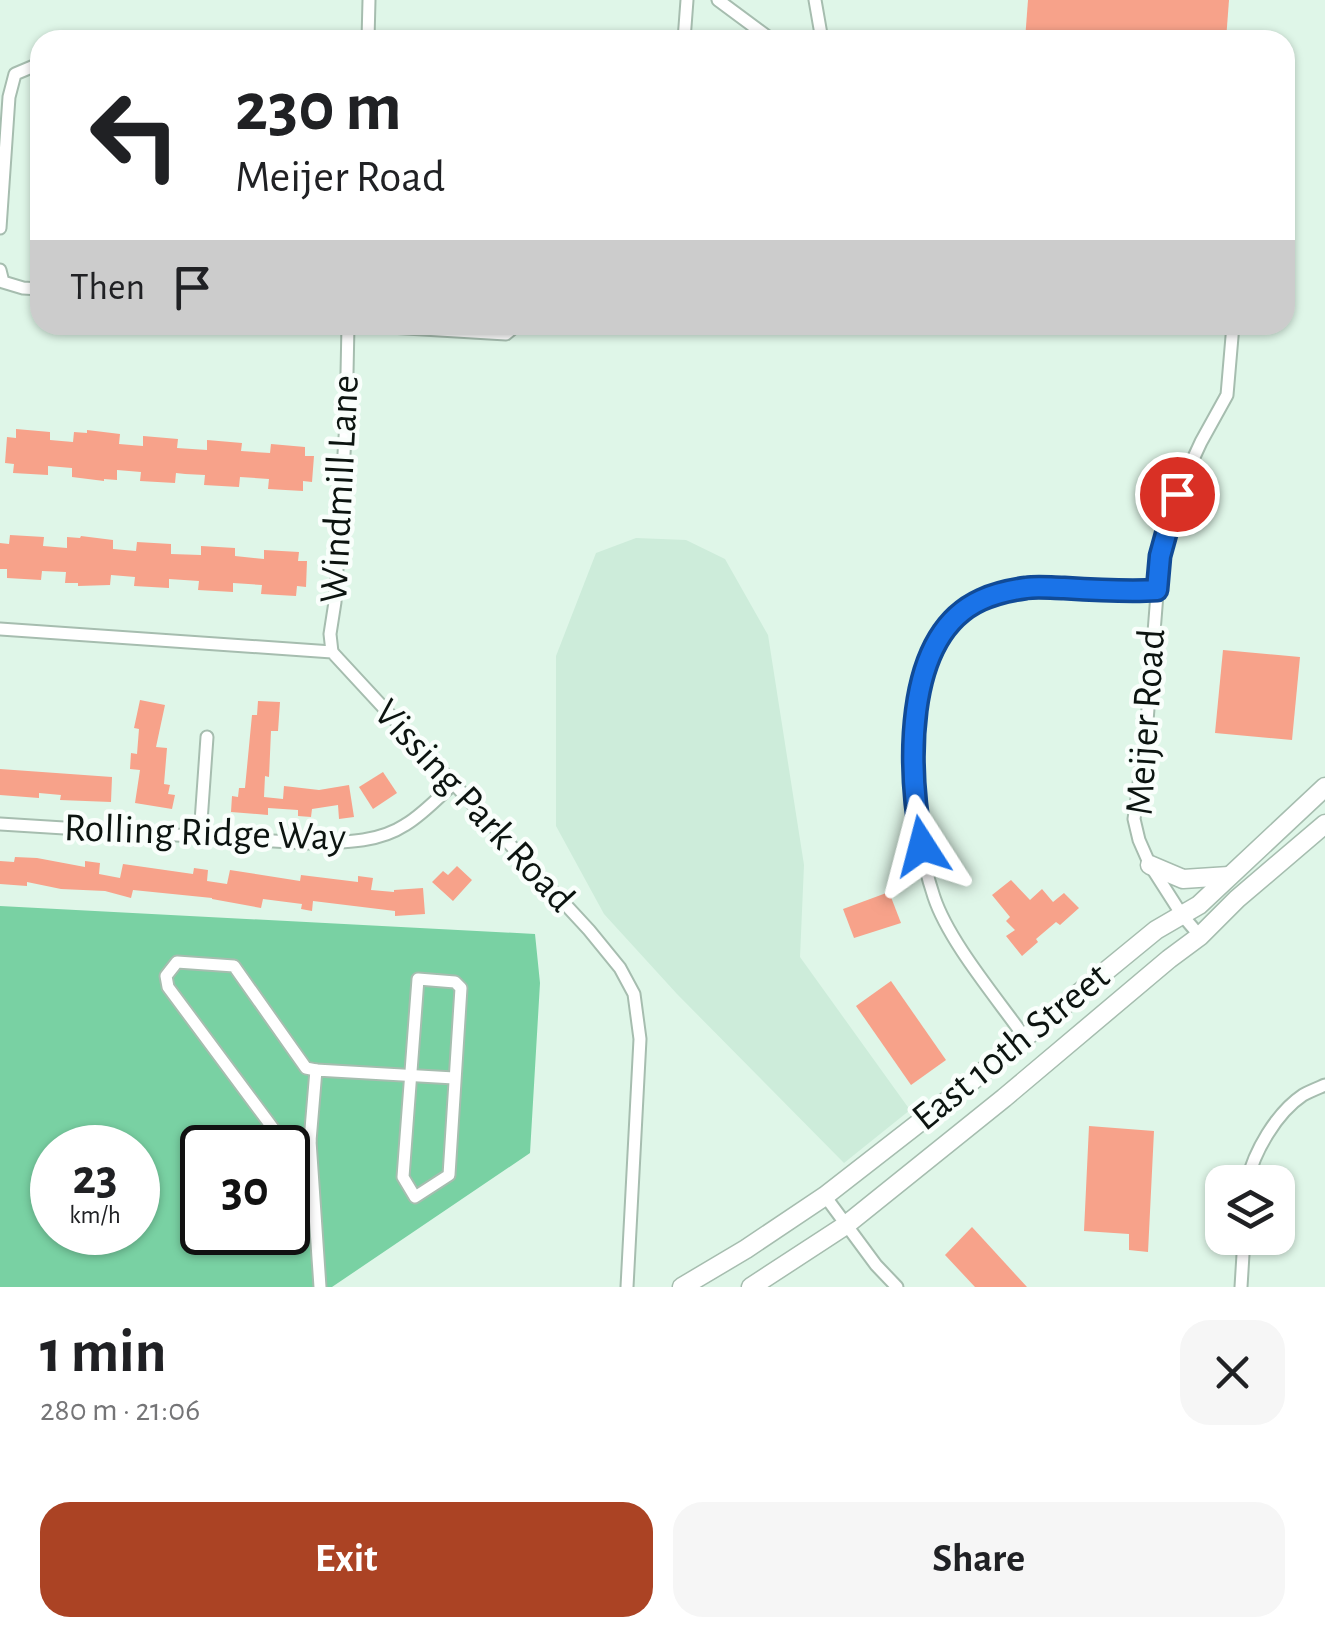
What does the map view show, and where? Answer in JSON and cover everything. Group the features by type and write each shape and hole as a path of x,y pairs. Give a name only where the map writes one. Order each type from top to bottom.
{"main road":[{"name":"East 10th Street","path":"682,1287 824,1196 1156,930 1199,905 1325,788"},
{"name":"East 10th Street","path":"751,1287 846,1226 1200,936 1325,824"},
{"path":"1150,865 1183,879 1229,876"}],"street":[{"path":"368,30 369,0"},
{"path":"685,30 688,0"},
{"path":"718,0 758,30"},
{"path":"815,0 820,30"},
{"path":"0,228 9,96 14,74 30,68"},
{"path":"0,270 4,282 30,288"},
{"name":"Windmill Lane","path":"332,652 330,634 351,335"},
{"name":"Meijer Road","path":"1200,936 1150,865 1134,820 1146,734 1160,556 1177,494 1228,395 1232,335"},
{"path":"1024,1038 959,944 935,900 914,800 914,735 920,682 933,648 954,620 978,600 1031,587 1157,590"},
{"path":"0,629 332,652"},
{"name":"Vissing Park Road","path":"332,652 589,930 620,968 634,994 640,1039 627,1287"},
{"path":"200,836 207,737"},
{"name":"Rolling Ridge Way","path":"0,824 306,843 376,838 407,824 453,784"},
{"path":"272,1125 168,986 166,976 178,962 234,966 306,1068 454,1078"},
{"path":"418,979 455,982 461,988 454,1078 449,1175 416,1197 404,1178 418,979"},
{"path":"316,1070 310,1141 320,1287"},
{"path":"1251,1165 1262,1143 1300,1096 1325,1085"},
{"path":"824,1196 897,1287"},
{"path":"1241,1287 1243,1255"}],"shaded area":[{"path":"636,538 686,540 725,559 768,635 804,865 800,957 910,1110 844,1163 604,914 556,826 556,656 596,553"}],"green space":[{"path":"0,906 535,934 540,983 530,1153 332,1287 0,1287"}],"building":[{"path":"1028,0 1229,0 1227,30 1026,30"},
{"path":"16,429 50,432 50,440 73,442 74,432 87,430 120,434 119,444 143,446 143,436 178,439 177,448 207,450 207,440 242,443 241,451 270,453 271,444 305,447 305,456 314,456 312,482 303,481 303,491 268,489 269,479 240,477 239,487 204,485 205,475 176,473 175,483 140,481 141,472 117,470 117,480 104,481 72,477 72,468 48,466 48,475 13,473 14,464 5,463 7,437 16,438"},
{"path":"10,535 44,537 43,546 67,548 67,537 81,536 113,540 113,549 136,551 137,542 171,544 171,554 201,555 201,546 235,548 235,556 264,559 264,550 299,552 298,561 307,561 306,587 297,586 296,596 261,594 262,585 233,583 233,592 198,590 199,581 169,579 169,588 134,586 135,577 111,575 110,585 78,586 65,583 66,572 42,571 41,580 7,578 7,569 0,569 0,543 9,544"},
{"path":"1223,650 1300,657 1292,740 1215,733"},
{"path":"140,700 165,705 156,747 167,748 164,784 170,785 168,794 175,795 172,809 135,803 140,770 130,769 131,753 137,754 139,729 134,728"},
{"path":"258,701 280,702 278,731 271,731 264,797 283,799 284,786 319,790 349,785 354,817 339,819 338,805 312,809 311,817 298,816 298,810 268,808 268,815 231,812 232,796 238,797 239,788 245,788 252,715 257,715"},
{"path":"0,769 112,777 111,802 60,800 61,795 39,793 39,798 0,795"},
{"path":"383,772 397,793 373,809 359,787"},
{"path":"15,857 85,867 85,861 100,863 99,874 120,878 123,864 193,874 194,868 208,870 207,881 227,884 230,870 300,881 301,875 358,882 358,876 373,878 371,890 423,888 425,914 395,916 395,911 313,901 312,911 301,909 302,904 263,899 261,908 212,898 133,890 131,898 27,882 27,886 0,884 0,861 14,862"},
{"path":"457,866 472,880 453,901 432,882 443,871 448,875"},
{"path":"1011,880 1030,900 1042,889 1053,902 1064,893 1079,908 1060,925 1056,922 1022,956 1006,936 1015,930 1006,921 1010,917 992,895"},
{"path":"889,892 901,923 854,938 843,909"},
{"path":"891,981 946,1060 911,1085 856,1006"},
{"path":"1089,1126 1154,1131 1148,1252 1129,1250 1129,1234 1084,1231"},
{"path":"972,1227 1027,1287 975,1287 945,1255"}],"route":[{"path":"922,846 914,800 914,735 920,682 933,648 954,620 978,600 1009,591 1031,587 1157,590 1160,556 1177,494"}]}
